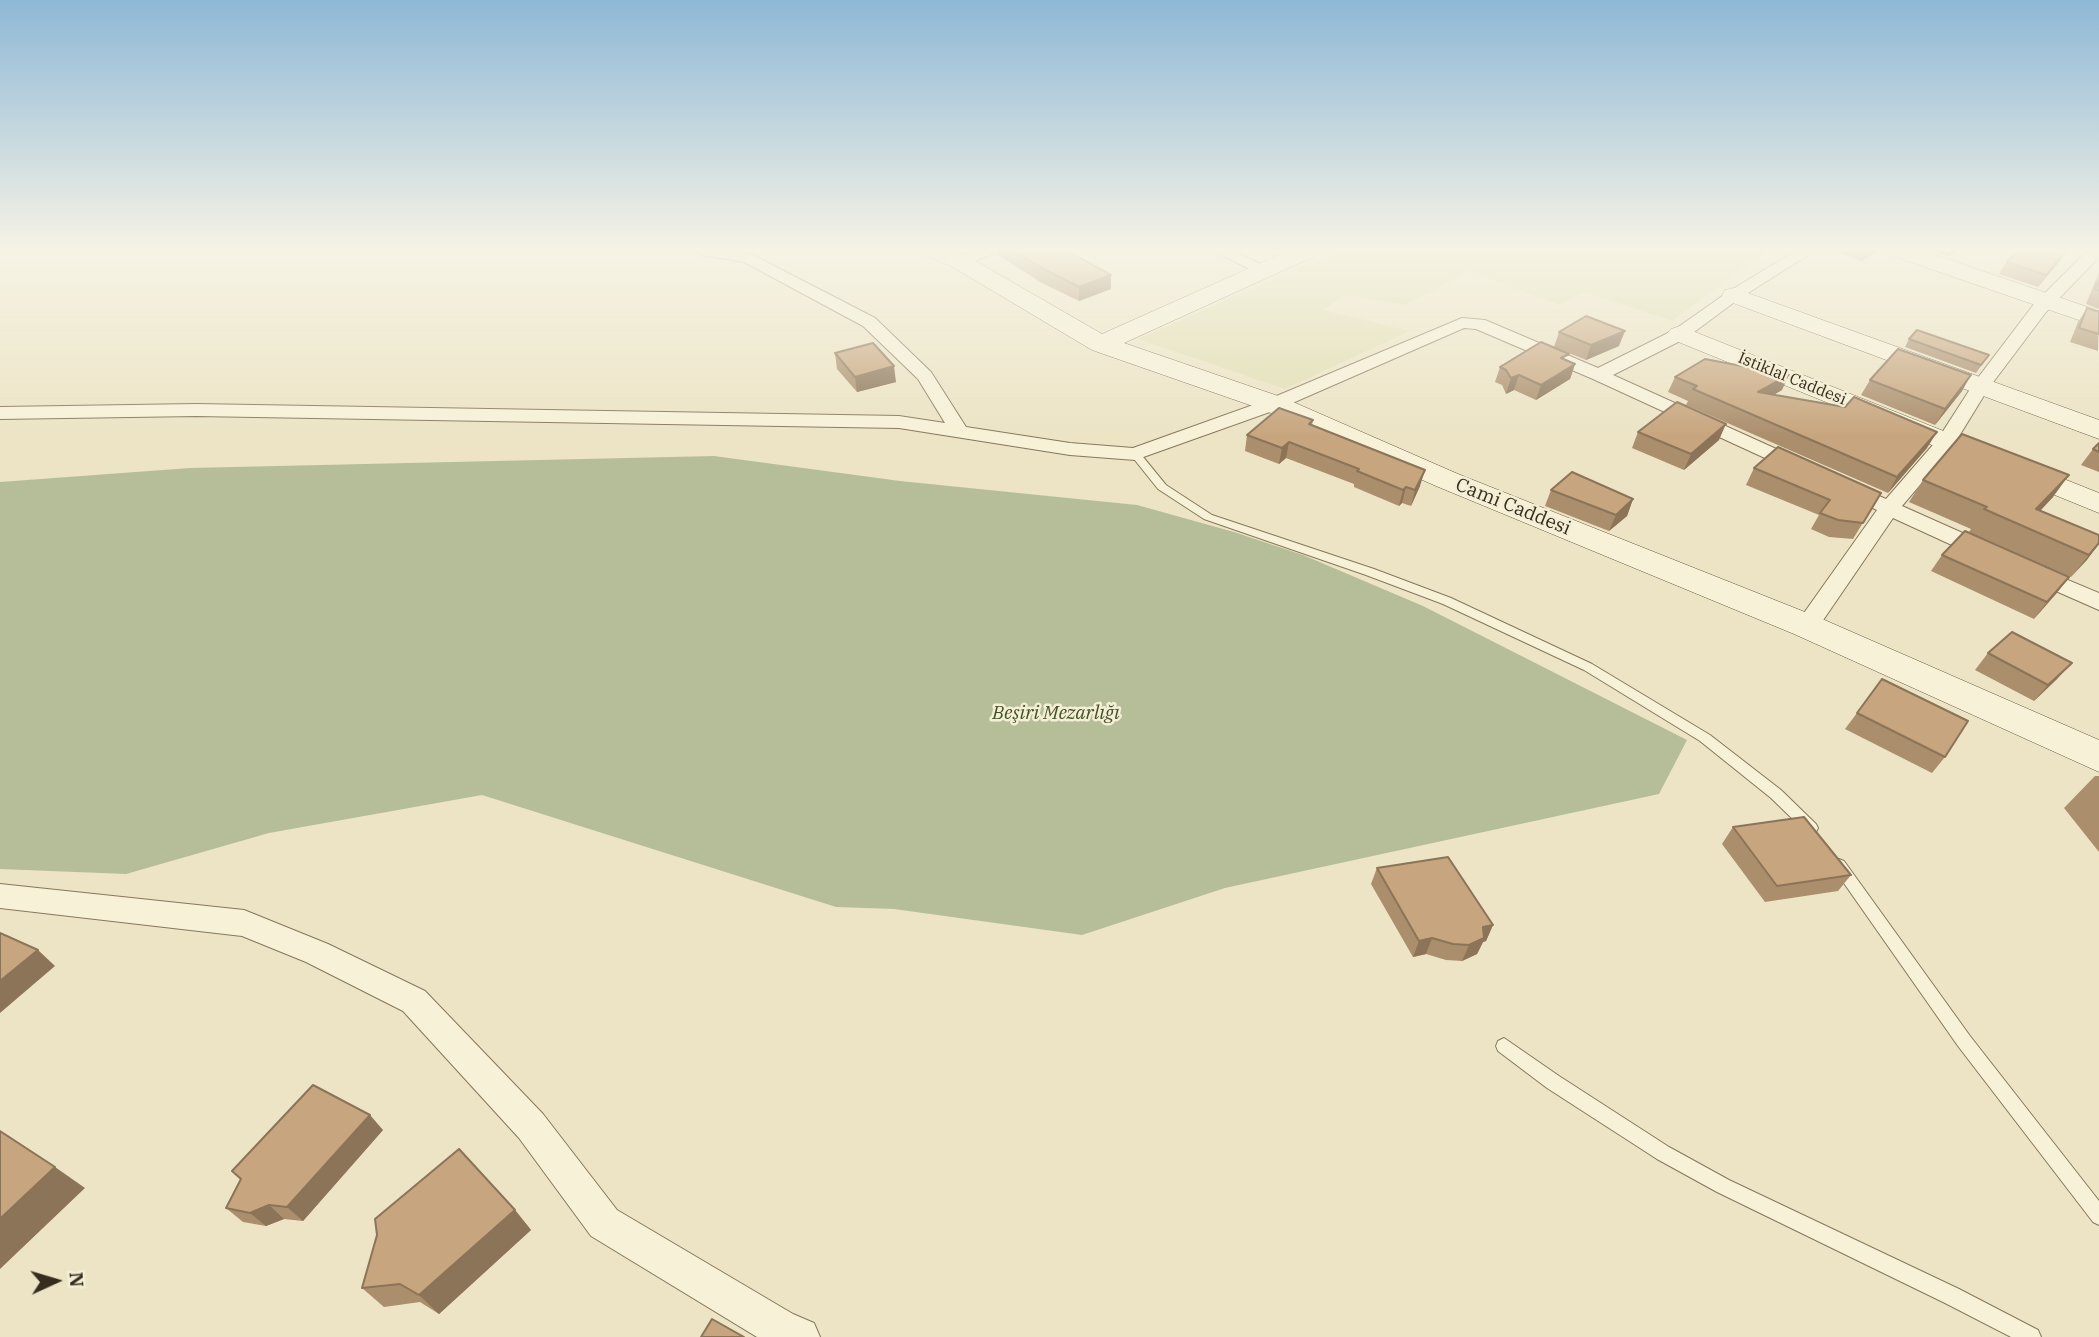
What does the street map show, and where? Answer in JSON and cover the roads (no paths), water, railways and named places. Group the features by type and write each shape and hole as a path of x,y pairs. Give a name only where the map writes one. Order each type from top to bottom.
{"street":[{"path":"851,312 869,322 925,376 959,431"},
{"name":"Cami Caddesi","path":"1045,312 1101,344 1274,404 1447,480 1807,626 2099,757"},
{"path":"1101,344 1171,312"},
{"path":"1599,375 1680,334 1710,312"},
{"path":"1781,312 2099,430"},
{"path":"1807,626 1889,508 1947,442 1980,387 2040,312"},
{"path":"2081,312 2099,319"},
{"path":"0,414 195,410 899,422 1070,449 1135,453 1274,404 1448,327 1462,323 1479,324 1599,375 2099,602"},
{"name":"İstiklal Caddesi","path":"1680,334 2099,504"},
{"path":"0,896 244,923 317,953 414,1001 531,1126 604,1223 779,1328 800,1337"}],"lane":[{"path":"1135,453 1162,487 1208,517 1359,567 1447,601 1588,667 1705,738 1776,794 1823,843 1965,1041 2099,1216"},
{"path":"1504,1046 1553,1082 1663,1153 1723,1186 2031,1337"}],"park label":[{"name":"Beşiri Mezarlığı","path":"1056,714"}]}
